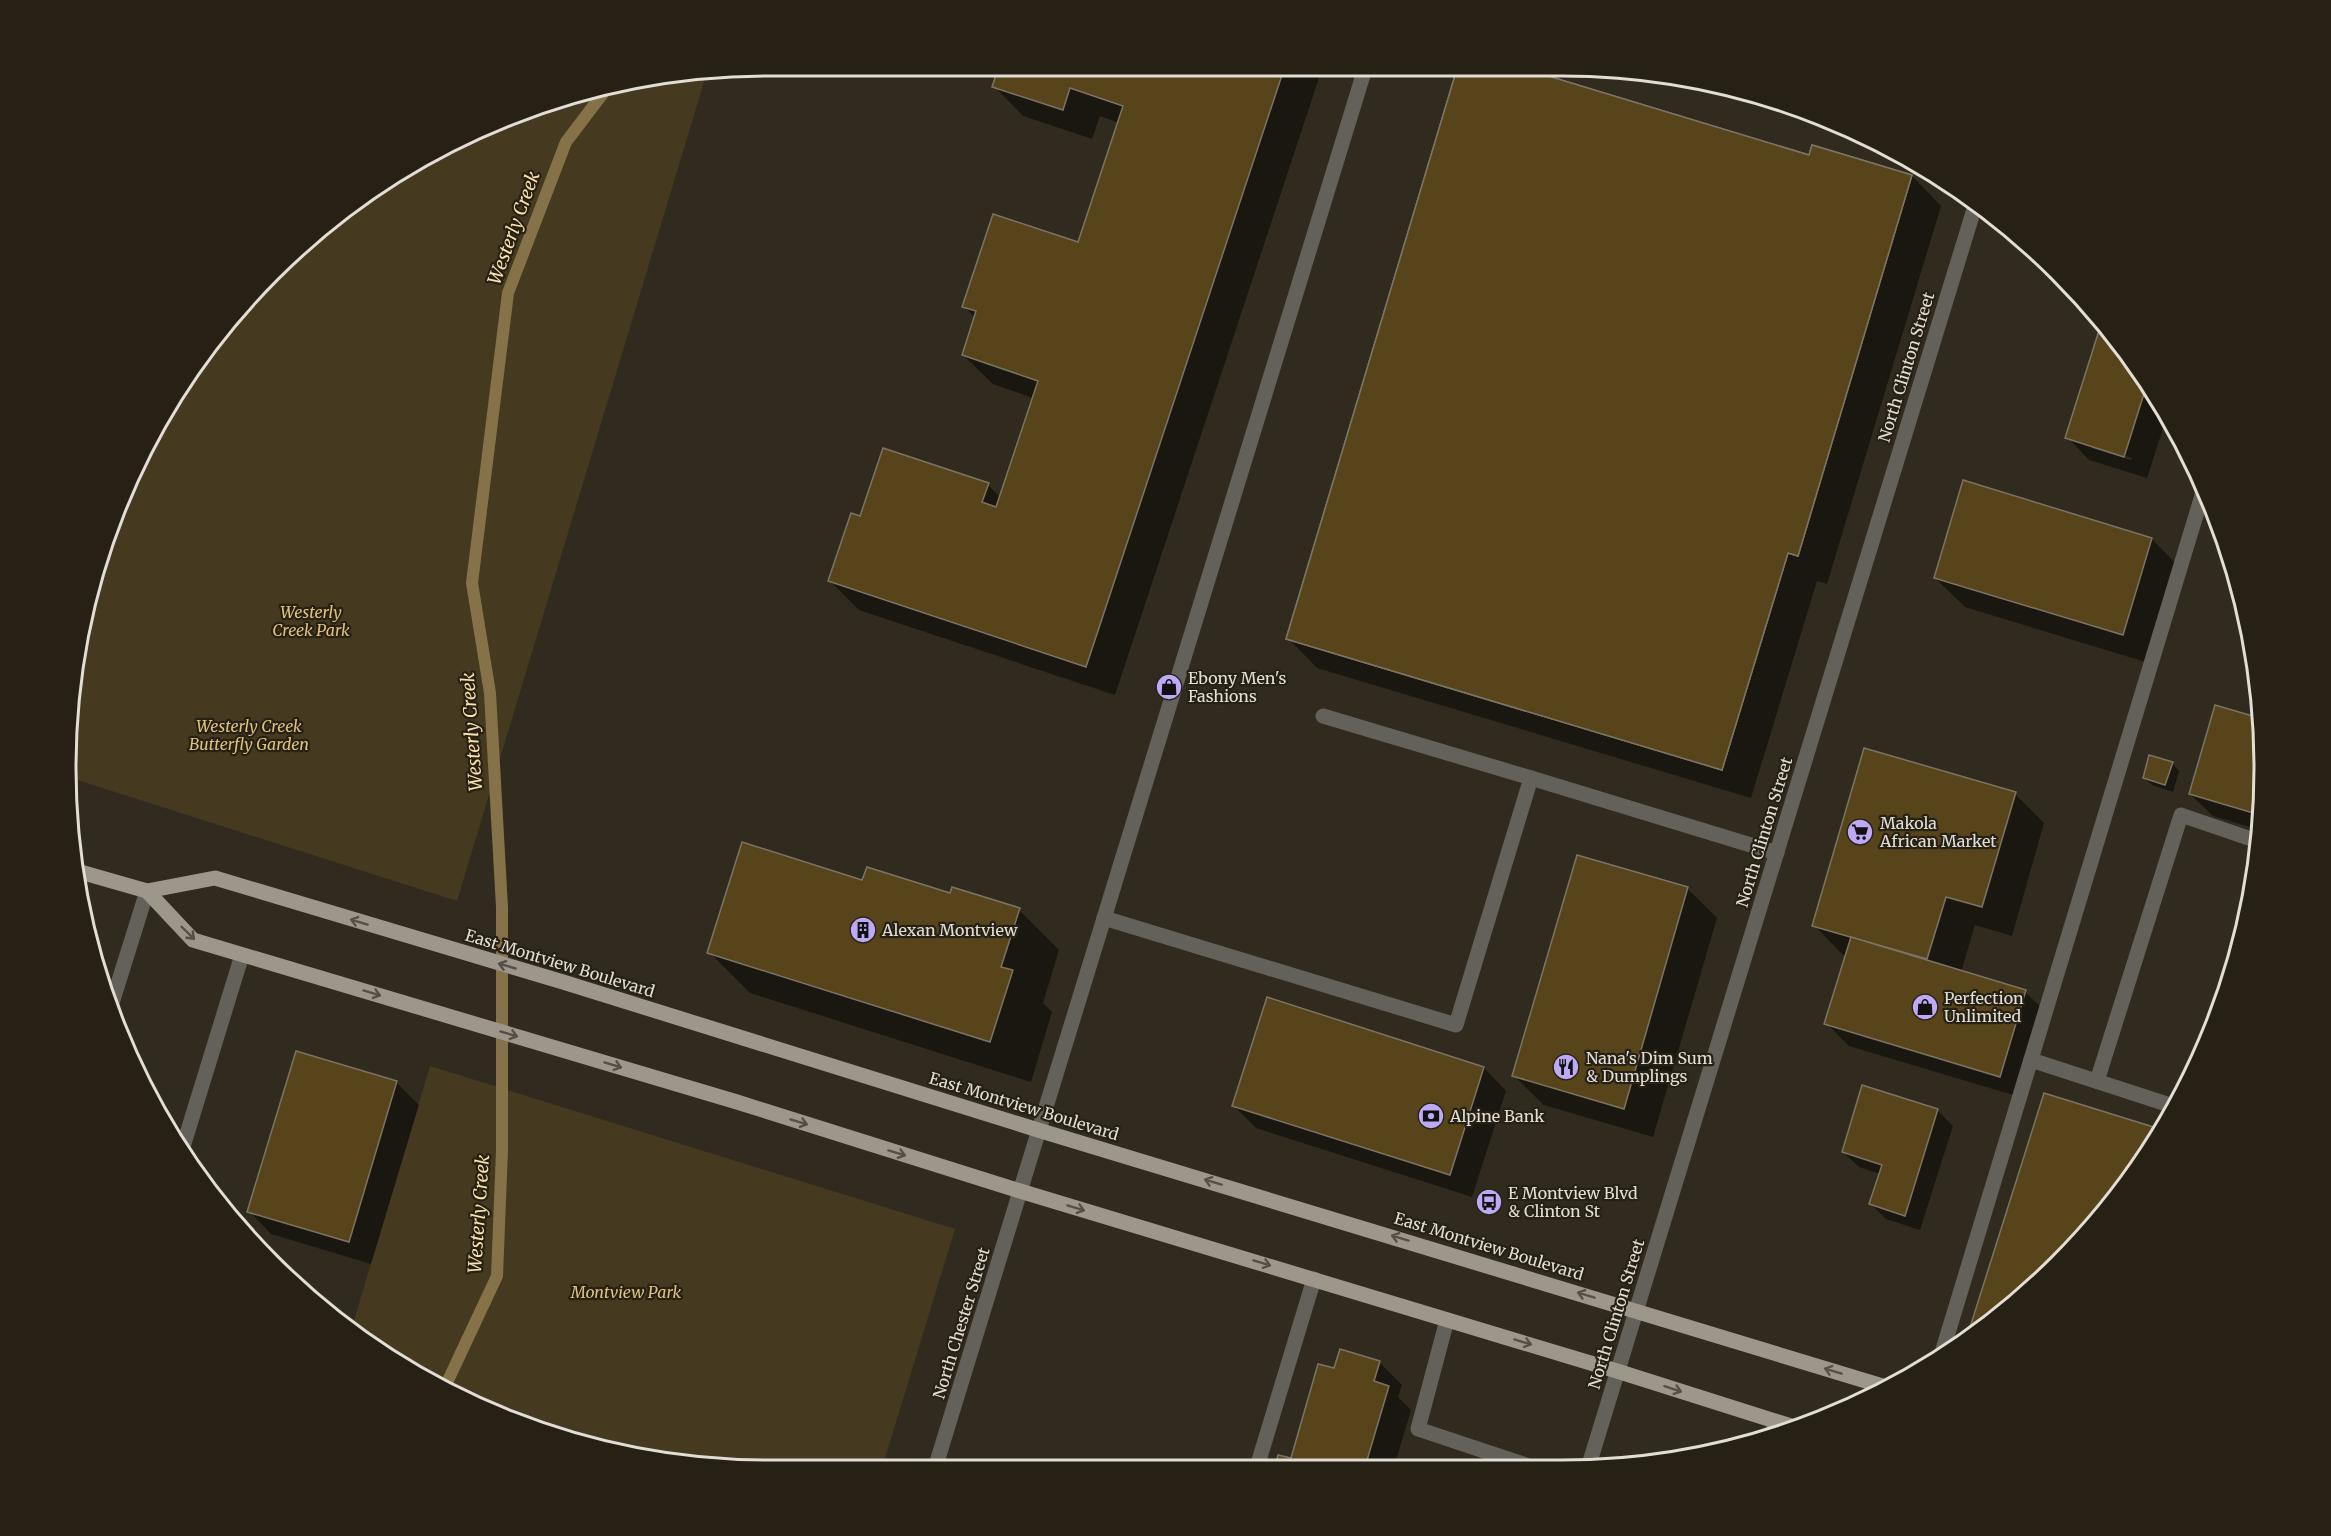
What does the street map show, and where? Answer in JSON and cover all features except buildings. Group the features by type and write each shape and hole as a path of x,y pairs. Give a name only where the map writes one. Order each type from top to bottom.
{"main road":[{"name":"East Montview Boulevard","path":"85,873 147,891 215,878 563,982 1038,1130 1876,1384"},
{"path":"147,891 194,940 557,1048 1020,1191 1617,1371 1770,1428"}],"street":[{"name":"North Chester Street","path":"938,1460 1363,76"},
{"name":"North Clinton Street","path":"1591,1459 1973,211"},
{"path":"1944,1345 2201,500"},
{"path":"1323,716 1777,853"},
{"path":"1104,918 1456,1024 1531,778"},
{"path":"2097,1081 2181,815 2251,839"},
{"path":"115,994 147,891"},
{"path":"185,1140 242,955"},
{"path":"2031,1060 2167,1104"},
{"path":"1259,1460 1314,1279"},
{"path":"1447,1320 1418,1429 1510,1460"}],"green space":[{"name":"Westerly Creek Park","path":"705,80 457,901 77,780 82,678 100,589 129,503 169,422 219,347 279,279 312,248 347,219 422,169 503,129 589,100 678,82"},
{"name":"Montview Park","path":"430,1066 955,1229 885,1460 723,1458 678,1454 589,1436 503,1407 462,1388 422,1367 354,1322"}],"waterway":[{"name":"Westerly Creek","path":"448,1381 497,1276 502,1150 502,907 490,693 472,583 508,293 566,142 600,98"}],"place":[{"name":"Ebony Men's Fashions","path":"1169,687"},
{"name":"Makola African Market","path":"1860,832"},
{"name":"Alexan Montview","path":"863,930"},
{"name":"Perfection Unlimited","path":"1925,1007"},
{"name":"Nana's Dim Sum & Dumplings","path":"1566,1067"},
{"name":"Alpine Bank","path":"1431,1116"},
{"name":"E Montview Blvd & Clinton St","path":"1489,1202"}],"park label":[{"name":"Westerly Creek Butterfly Garden","path":"249,735"}]}
